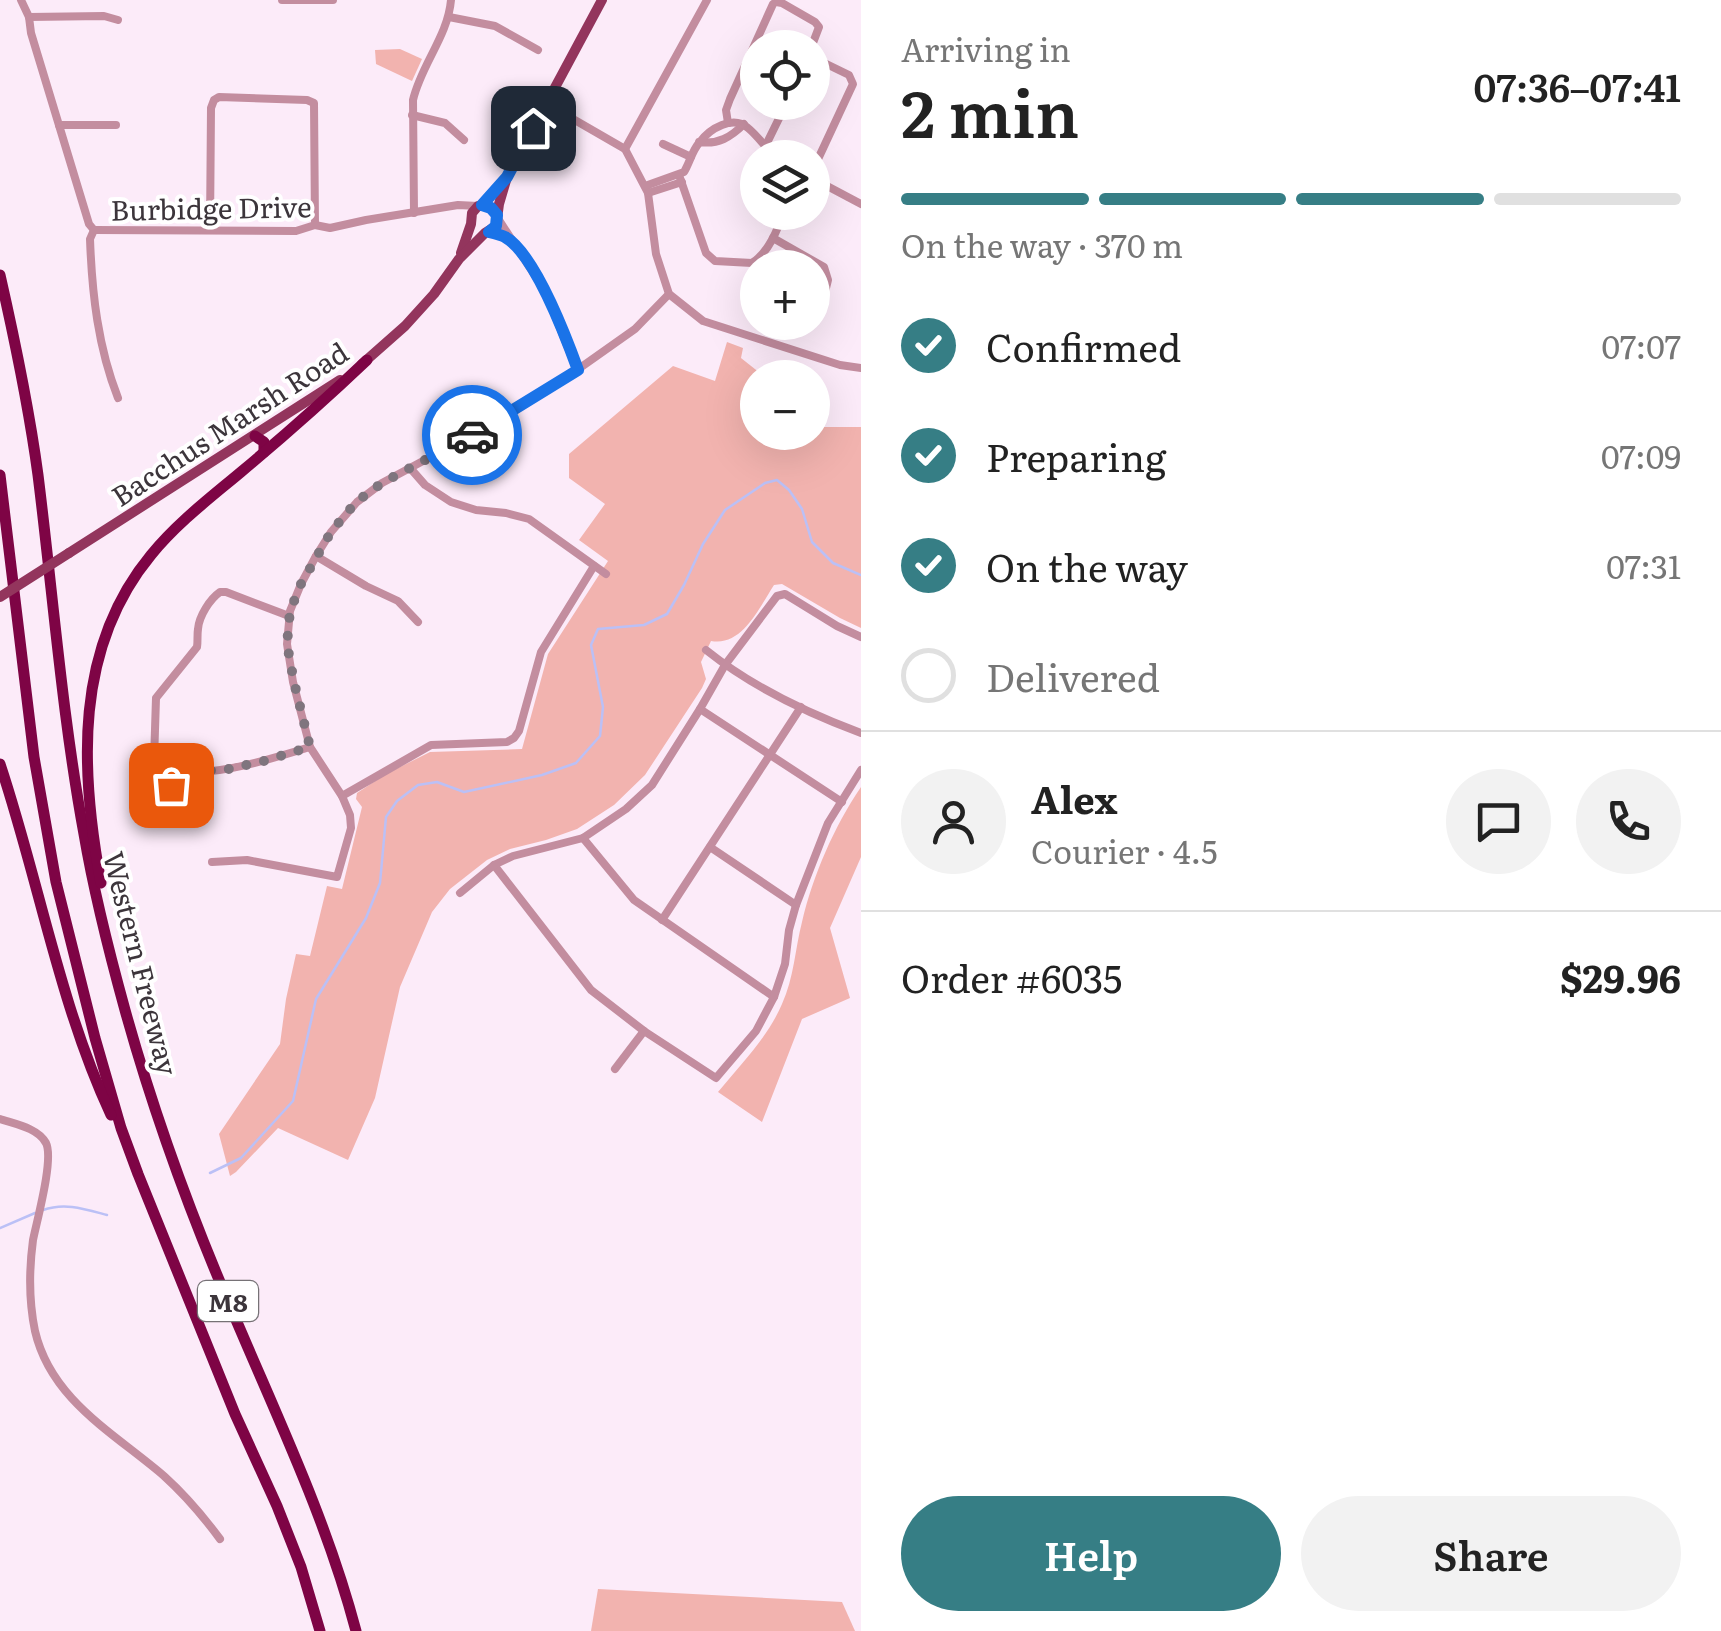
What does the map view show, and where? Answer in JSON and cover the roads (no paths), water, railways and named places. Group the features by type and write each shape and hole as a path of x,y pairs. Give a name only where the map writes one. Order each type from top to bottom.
{"highway":[{"name":"Western Freeway","path":"0,275 37,472 77,796 113,966 148,1086 187,1198 315,1502 356,1631"},
{"path":"113,966 93,830 87,740 93,679 103,639 118,604 152,554 366,360"},
{"path":"255,436 262,439 264,452"},
{"name":"M8","path":"0,475 34,757 56,882 95,1038 138,1174 235,1414 277,1506 320,1631"},
{"path":"0,764 63,986 108,1108 138,1174"}],"main road":[{"path":"507,177 472,212 471,223 477,230 487,232 496,226 507,177 602,0"},
{"path":"480,206 491,208 497,216"},
{"name":"Bacchus Marsh Road","path":"459,259 471,223"},
{"name":"Bacchus Marsh Road","path":"0,597 336,384 420,310 459,259 487,232"}],"street":[{"name":"Burbidge Drive","path":"21,0 30,17 31,33 94,230 296,231 315,225 330,228 450,207 480,206"},
{"path":"282,0 332,0"},
{"path":"414,213 412,115 416,85 449,17 451,0"},
{"path":"625,149 707,0"},
{"path":"760,30 776,2 815,22 818,30"},
{"path":"30,17 104,16 118,20"},
{"path":"449,17 494,26 538,50"},
{"path":"828,140 853,84 849,75 830,66"},
{"path":"728,123 726,110 740,75"},
{"path":"210,229 212,108 218,97 314,102 315,225"},
{"path":"546,104 625,149 647,189 656,254 669,294 703,321 840,366 861,368"},
{"path":"412,115 445,123 464,140"},
{"path":"647,189 680,179 699,142 728,123 744,124 759,140"},
{"path":"699,142 717,142 733,135 744,124"},
{"path":"59,125 116,125"},
{"path":"664,144 691,157"},
{"path":"680,179 706,253 715,261 758,261 775,230"},
{"path":"830,184 860,200"},
{"path":"450,207 471,223"},
{"path":"497,216 545,291 578,370"},
{"path":"94,230 90,239 94,308 107,370 118,398"},
{"path":"487,232 503,236 515,245"},
{"path":"772,238 794,250"},
{"path":"212,862 247,860 338,877 350,816 342,796 310,747 287,644 289,616 301,584 331,532 356,502 382,483 490,425 578,370 635,329 669,294"},
{"path":"411,469 451,502 529,519 606,574"},
{"path":"316,556 398,601 418,622"},
{"path":"342,796 431,745 507,742 514,738 541,652 594,566"},
{"path":"289,616 226,592 214,596 197,625 197,646 156,698 154,761 159,769 170,772 224,770 310,747"},
{"path":"460,893 513,856 583,838 626,810 652,784 725,665 777,596 784,594 861,637"},
{"path":"706,650 725,665 801,707 857,731"},
{"path":"662,920 801,707"},
{"path":"700,709 842,802"},
{"path":"494,866 591,990 716,1078 756,1030 774,997 785,964 796,904 828,822 861,770"},
{"path":"170,772 173,821"},
{"path":"583,838 634,900 774,997"},
{"path":"710,847 796,904"},
{"path":"615,1069 644,1030"},
{"path":"0,1119 36,1132 48,1148 49,1164 32,1257 32,1312 48,1366 82,1410 182,1492 220,1539"}],"waterway":[{"path":"210,1173 241,1158 293,1101 316,999 366,918 380,883 386,817 397,801 418,785 437,782 464,792 542,775 576,763 600,736 603,707 591,645 598,629 644,625 667,614 725,510 765,483 777,480 789,490 802,509 812,542 833,563 861,575"},
{"path":"43,1210 67,1206 107,1215"},
{"path":"0,1228 35,1213"}]}
